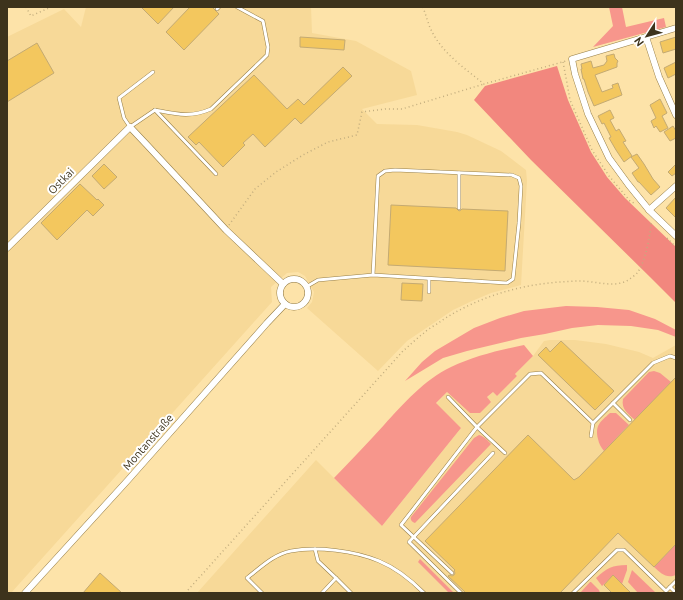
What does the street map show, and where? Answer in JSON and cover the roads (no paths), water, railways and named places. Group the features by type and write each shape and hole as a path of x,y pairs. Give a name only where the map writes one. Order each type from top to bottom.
{"street":[{"path":"676,28 572,59 575,74 588,114 609,158 649,210 676,236"},
{"path":"646,37 659,77 676,115"},
{"path":"130,127 226,230 283,284"},
{"name":"Ostkai","path":"7,248 130,127"},
{"path":"649,210 676,186"},
{"path":"294,279 299,280 306,287 308,293 305,302 302,305 290,307 282,301 280,292 283,284 287,281 294,279"},
{"name":"Montanstraße","path":"25,593 285,304"}],"lane":[{"path":"153,72 119,98 124,118 130,127 154,110 183,115 201,113 211,108 267,55 268,48 262,22 238,7"},
{"path":"154,110 216,174"},
{"path":"306,287 318,280 373,275 507,283 513,279 519,224 521,186 519,178 512,174 384,170 378,176 373,275"},
{"path":"459,173 459,208"},
{"path":"429,278 429,292"},
{"path":"592,436 593,423 653,363 670,356 676,358"},
{"path":"452,572 401,525 477,426 530,374 541,373 593,423"},
{"path":"448,397 505,453"},
{"path":"613,403 630,420"},
{"path":"461,593 409,542 494,454"},
{"path":"315,549 318,561 351,593"},
{"path":"262,593 247,578 276,556 290,551 315,549 335,550 380,561 400,573 424,593"},
{"path":"573,593 617,550 624,550 667,592 676,581"},
{"path":"322,593 336,578"},
{"path":"670,587 676,593"}]}
